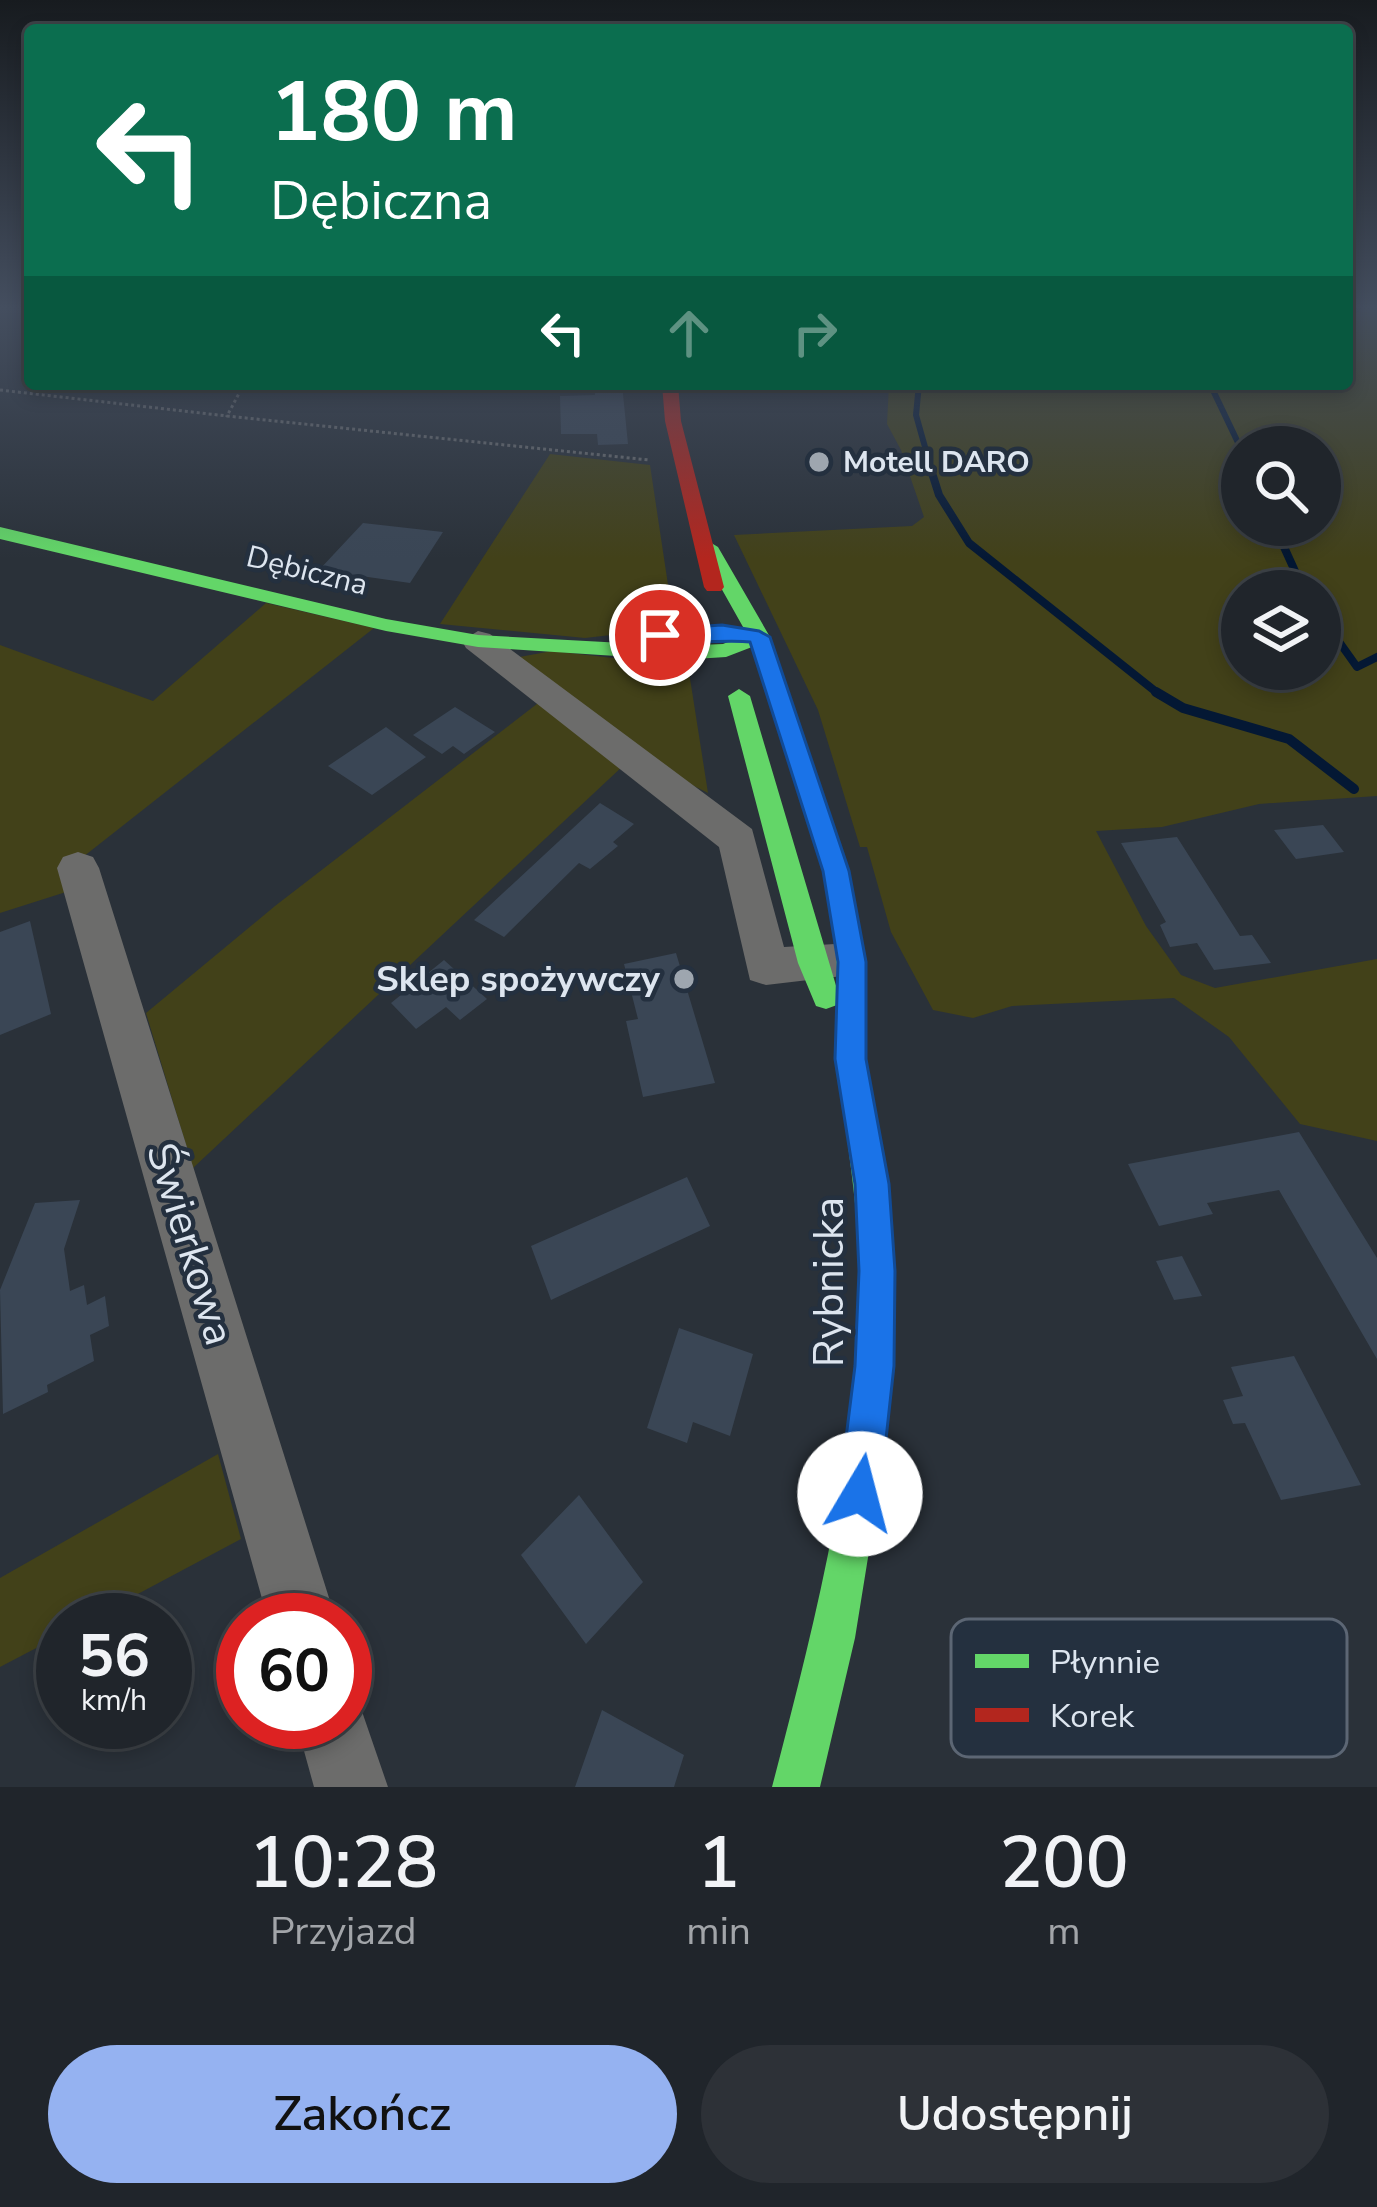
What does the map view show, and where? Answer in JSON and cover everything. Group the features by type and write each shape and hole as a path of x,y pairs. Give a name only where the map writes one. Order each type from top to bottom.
{"main road":[{"name":"Rybnicka","path":"671,392 682,459 708,547 724,641 832,963 872,1184 877,1271 874,1366 849,1560 796,1787"},
{"name":"Dębiczna","path":"0,533 386,625 478,641 602,646 660,635 724,641 759,637"},
{"name":"Rybnicka","path":"708,547 759,637 836,871 832,963 851,1059"}],"street":[{"path":"478,641 738,840 766,968 832,963"},
{"name":"Świerkowa","path":"78,868 294,1593"},
{"path":"340,1749 351,1787"}],"path":[{"path":"21,392 653,460 682,459"},
{"path":"227,416 240,392"}],"shaded area":[{"path":"889,392 1377,392 1377,796 1259,804 1162,827 1096,831 1146,926 1181,975 1215,988 1377,959 1377,1141 1300,1124 1229,1037 1174,998 1012,1006 973,1018 933,1010 891,932 867,847 860,847 818,710 734,535 912,526 924,517 887,424"},
{"path":"550,454 650,465 673,618 663,622 663,629 585,638 440,624"},
{"path":"266,603 374,628 69,868 66,892 0,913 0,645 153,701"},
{"path":"552,651 674,665 689,672 708,793 638,758 514,658"},
{"path":"542,700 624,765 193,1168 146,1013 275,906"},
{"path":"218,1454 241,1539 140,1593 36,1593 36,1648 0,1667 0,1578"}],"building":[{"path":"623,392 628,444 598,445 597,434 561,434 560,396"},
{"path":"363,523 443,532 410,583 319,570"},
{"path":"455,707 495,732 464,754 453,746 442,754 413,735"},
{"path":"386,727 426,757 372,795 328,766"},
{"path":"600,803 634,824 613,842 618,846 590,869 579,863 504,937 474,920"},
{"path":"1323,825 1344,852 1296,859 1274,830"},
{"path":"1177,837 1240,936 1252,935 1271,963 1214,970 1197,943 1170,947 1160,925 1166,922 1121,843"},
{"path":"30,921 51,1014 0,1035 0,932"},
{"path":"676,953 715,1083 643,1097 626,1021 638,1019 624,964"},
{"path":"444,960 487,999 460,1020 446,1007 416,1029 391,1003"},
{"path":"1299,1132 1377,1258 1377,1359 1279,1190 1207,1203 1213,1214 1159,1226 1128,1164"},
{"path":"687,1177 710,1226 551,1300 531,1246"},
{"path":"80,1200 64,1249 70,1291 84,1285 87,1305 105,1296 109,1326 90,1335 94,1361 47,1385 48,1392 3,1414 0,1290 35,1203"},
{"path":"1182,1256 1202,1296 1174,1300 1156,1261"},
{"path":"679,1328 753,1354 730,1436 693,1422 687,1443 647,1428"},
{"path":"1294,1356 1361,1485 1281,1500 1245,1423 1233,1424 1223,1400 1243,1396 1231,1367"},
{"path":"579,1495 643,1582 586,1644 521,1555"},
{"path":"602,1710 684,1755 674,1787 575,1787"}],"waterway":[{"path":"918,392 916,415 934,479"},
{"path":"1214,392 1230,426"},
{"path":"933,476 939,495 969,543 1157,693"},
{"path":"1284,546 1294,570"},
{"path":"1341,645 1357,667 1377,657"},
{"path":"1157,693 1183,708 1289,739 1354,789"}],"traffic: fast":[{"path":"0,533 386,625 478,641 678,653 726,650 759,637"},
{"path":"708,547 759,637 836,871 852,962 851,1059 872,1184 877,1271 866,1446 833,1638 796,1787"},
{"path":"739,696 812,963 826,997"}],"traffic: jam":[{"path":"671,392 673,421 714,587"}],"place":[{"name":"Motell DARO","path":"819,462"},
{"name":"Sklep spożywczy","path":"684,979"}],"route":[{"path":"660,635 722,632 759,637 836,871 852,962 851,1059 872,1184 877,1271 874,1366 860,1494"}]}
